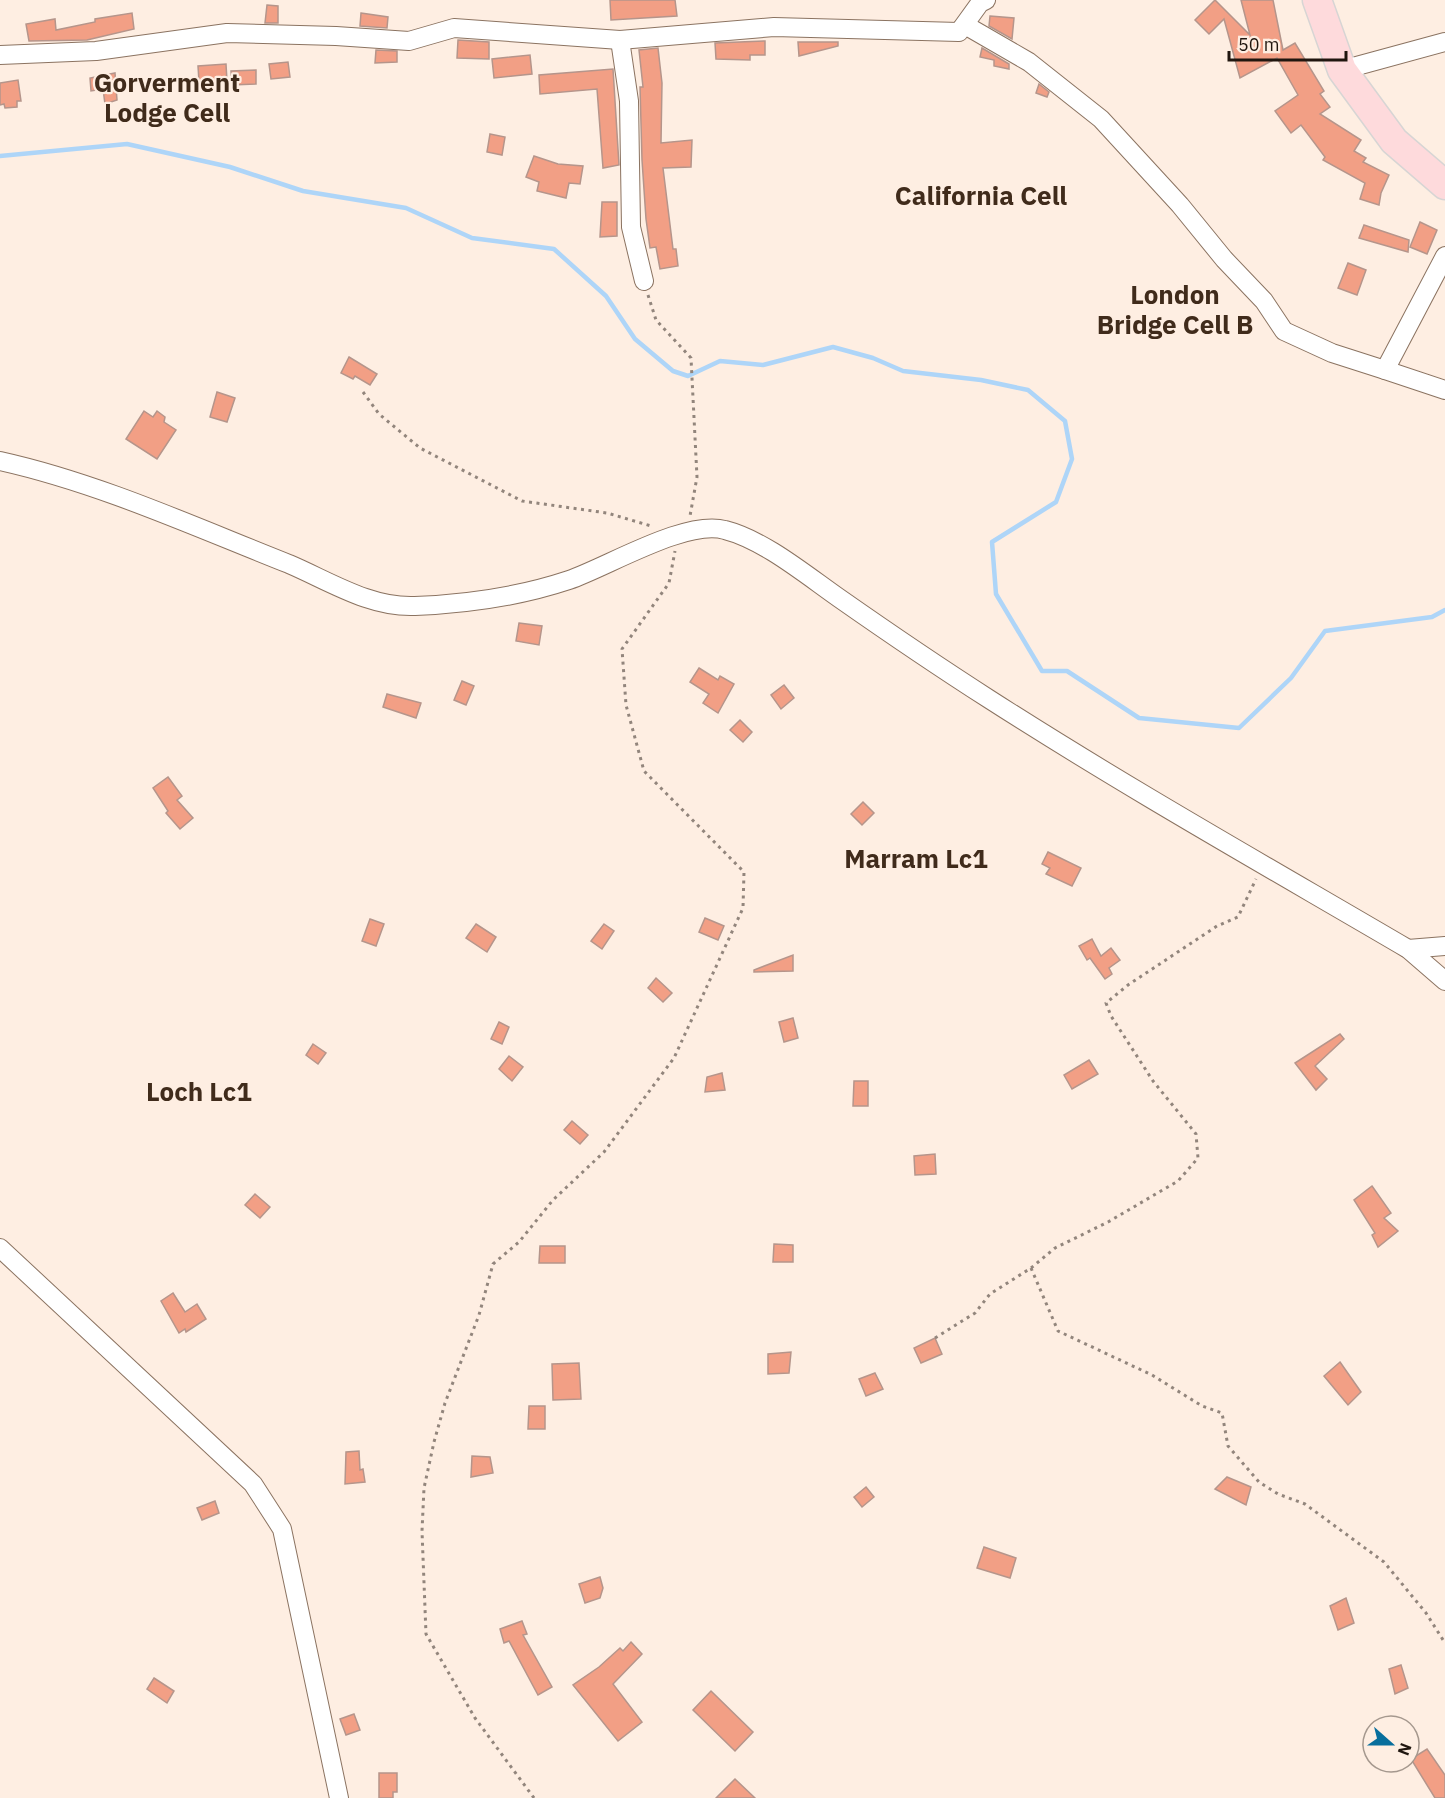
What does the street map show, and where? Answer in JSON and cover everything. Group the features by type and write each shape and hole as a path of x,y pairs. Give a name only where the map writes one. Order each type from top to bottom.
{"main road":[{"path":"1317,0 1342,70 1394,141 1445,185"}],"street":[{"path":"0,55 96,51 227,33 410,41 454,28 620,40 774,27 959,32 980,3 986,0"},
{"path":"964,25 1029,62 1101,118 1180,205 1224,259 1264,301 1284,331 1332,353 1445,390"},
{"path":"620,40 629,101 632,227 644,281"},
{"path":"1342,70 1445,42"},
{"path":"1385,370 1445,256"},
{"path":"0,461 58,476 111,494 293,566 364,598 409,606 486,599 568,580 683,533 704,528 723,529 749,540 795,568 992,701 1408,950 1445,981"},
{"path":"1408,950 1445,946"},
{"path":"0,1248 253,1484 269,1506 282,1529 339,1798"}],"path":[{"path":"534,1798 475,1718 426,1634 422,1531 424,1488 445,1403 479,1315 493,1264 519,1242 553,1200 604,1152 674,1058 743,908 744,872 644,771 626,705 622,649 669,583 697,477 691,358 656,320 644,281"},
{"path":"363,392 379,414 420,447 522,501 607,513 683,533"},
{"path":"935,1338 975,1313 990,1294 1031,1268 1055,1248 1108,1222 1178,1181 1198,1158 1196,1134 1153,1081 1106,1003 1128,984 1217,926 1238,918 1263,865"},
{"path":"1031,1268 1058,1331 1152,1375 1202,1406 1222,1413 1228,1446 1259,1482 1278,1494 1305,1504 1384,1562 1426,1613 1445,1643"}],"building":[{"path":"610,0 675,0 677,16 611,20"},
{"path":"1215,0 1250,35 1241,0 1273,0 1283,50 1295,43 1324,91 1320,94 1330,107 1320,114 1361,140 1354,151 1366,158 1363,162 1389,175 1381,193 1379,205 1360,199 1365,183 1323,160 1325,157 1301,125 1291,133 1275,111 1298,95 1277,58 1240,78 1224,19 1209,34 1195,20"},
{"path":"267,5 278,6 278,23 265,23"},
{"path":"132,13 134,29 87,40 29,41 26,24 55,19 56,30 95,22 95,19"},
{"path":"361,13 388,17 387,28 360,26"},
{"path":"990,16 1014,18 1012,39 989,26"},
{"path":"458,40 489,42 489,59 457,58"},
{"path":"765,41 765,55 750,55 750,60 716,59 715,43"},
{"path":"798,42 838,42 838,46 799,56"},
{"path":"658,48 662,83 661,143 692,140 691,167 663,168 673,249 676,249 678,266 660,269 656,247 650,248 646,219 640,87 643,87 639,50"},
{"path":"982,48 1009,64 1009,69 994,66 994,60 980,57"},
{"path":"376,50 397,51 397,62 375,63"},
{"path":"530,55 532,74 494,78 492,59"},
{"path":"288,62 290,77 271,79 269,64"},
{"path":"226,64 227,81 199,82 198,66"},
{"path":"613,69 619,165 603,168 597,89 540,94 539,75"},
{"path":"256,70 256,84 232,85 231,71"},
{"path":"115,73 117,100 105,104 103,89 91,91 90,78"},
{"path":"18,80 21,101 17,101 17,107 5,108 4,104 0,105 0,83"},
{"path":"1039,84 1049,92 1047,97 1036,93"},
{"path":"490,134 505,137 502,155 487,152"},
{"path":"534,156 558,164 583,166 580,184 569,183 566,198 537,191 539,182 526,177"},
{"path":"602,202 617,202 617,236 600,237"},
{"path":"1420,222 1437,230 1427,254 1410,247"},
{"path":"1364,225 1409,240 1408,252 1359,238"},
{"path":"1348,263 1366,270 1357,295 1338,288"},
{"path":"349,357 377,374 370,385 355,376 353,379 341,373"},
{"path":"217,392 235,398 227,422 210,417"},
{"path":"144,411 153,417 157,411 165,417 164,422 176,430 157,459 126,439"},
{"path":"519,623 542,626 539,645 516,641"},
{"path":"699,668 718,680 720,676 734,684 718,713 703,703 709,694 690,682"},
{"path":"462,681 474,686 466,705 454,700"},
{"path":"784,685 794,698 781,709 771,695"},
{"path":"387,694 421,703 416,718 383,707"},
{"path":"740,720 752,732 743,742 730,730"},
{"path":"168,777 182,796 177,800 193,818 180,829 166,813 168,811 153,788"},
{"path":"863,802 874,813 862,825 851,814"},
{"path":"1048,852 1081,868 1072,886 1046,874 1050,868 1042,864"},
{"path":"705,918 724,926 718,940 699,932"},
{"path":"370,919 384,924 376,946 362,941"},
{"path":"476,924 496,937 487,952 466,938"},
{"path":"604,924 614,931 602,949 591,941"},
{"path":"1092,939 1101,956 1111,948 1120,960 1109,968 1112,974 1105,979 1090,958 1087,960 1079,946"},
{"path":"793,955 793,971 754,972 754,970"},
{"path":"656,978 672,993 663,1002 648,988"},
{"path":"793,1018 798,1038 784,1042 779,1022"},
{"path":"499,1022 509,1027 502,1044 491,1039"},
{"path":"1340,1034 1344,1039 1315,1066 1327,1079 1316,1090 1295,1063"},
{"path":"313,1044 326,1053 318,1064 306,1055"},
{"path":"509,1056 523,1067 512,1081 499,1069"},
{"path":"1089,1060 1098,1074 1072,1089 1064,1075"},
{"path":"722,1073 725,1090 705,1092 707,1077"},
{"path":"854,1081 868,1081 868,1106 853,1106"},
{"path":"572,1121 588,1135 580,1144 564,1130"},
{"path":"935,1154 936,1174 915,1175 914,1156"},
{"path":"1372,1186 1391,1213 1384,1218 1398,1231 1378,1247 1372,1235 1375,1233 1354,1200"},
{"path":"255,1194 270,1207 260,1218 245,1205"},
{"path":"774,1244 793,1245 793,1262 773,1262"},
{"path":"540,1246 565,1246 565,1263 539,1263"},
{"path":"173,1293 185,1312 197,1304 206,1319 186,1332 185,1329 179,1333 161,1301"},
{"path":"935,1338 942,1354 921,1363 914,1348"},
{"path":"791,1352 789,1373 768,1374 768,1354"},
{"path":"1340,1362 1361,1392 1348,1405 1324,1376"},
{"path":"579,1363 581,1399 553,1400 552,1364"},
{"path":"875,1373 883,1389 866,1396 859,1379"},
{"path":"529,1406 545,1406 545,1429 528,1429"},
{"path":"359,1451 360,1470 363,1469 365,1482 345,1484 346,1452"},
{"path":"472,1456 490,1457 493,1473 471,1477"},
{"path":"1227,1477 1251,1487 1246,1505 1215,1489"},
{"path":"866,1487 874,1497 862,1507 854,1497"},
{"path":"215,1501 219,1513 202,1520 197,1508"},
{"path":"984,1547 1016,1558 1010,1578 977,1568"},
{"path":"600,1577 603,1588 600,1598 585,1603 579,1584"},
{"path":"1346,1598 1354,1623 1338,1630 1330,1606"},
{"path":"522,1621 527,1634 523,1635 552,1687 538,1695 509,1641 504,1643 500,1629"},
{"path":"631,1642 642,1654 613,1684 642,1722 618,1741 573,1685 599,1667 620,1648 623,1651"},
{"path":"1401,1665 1408,1688 1395,1694 1389,1669"},
{"path":"154,1678 174,1691 167,1703 147,1689"},
{"path":"711,1691 753,1732 735,1751 693,1710"},
{"path":"354,1714 360,1730 346,1735 340,1719"},
{"path":"1427,1749 1445,1775 1445,1798 1435,1798 1420,1774 1421,1753"},
{"path":"379,1773 397,1773 397,1792 393,1792 393,1798 379,1798"},
{"path":"735,1779 755,1798 716,1798"}],"waterway":[{"path":"0,156 127,144 230,167 303,191 406,208 472,238 554,249 606,296 635,339 673,371 688,376 720,361 763,365 833,347 873,358 903,371 981,380 1028,390 1065,421 1072,459 1056,502 992,542 996,594 1042,671 1067,671 1139,718 1239,728 1291,678 1325,631 1432,617 1445,610"}],"district":[{"name":"Gorverment Lodge Cell","path":"167,97"},
{"name":"California Cell","path":"981,195"},
{"name":"London Bridge Cell B","path":"1175,309"},
{"name":"Marram Lc1","path":"916,858"},
{"name":"Loch Lc1","path":"199,1091"}]}
